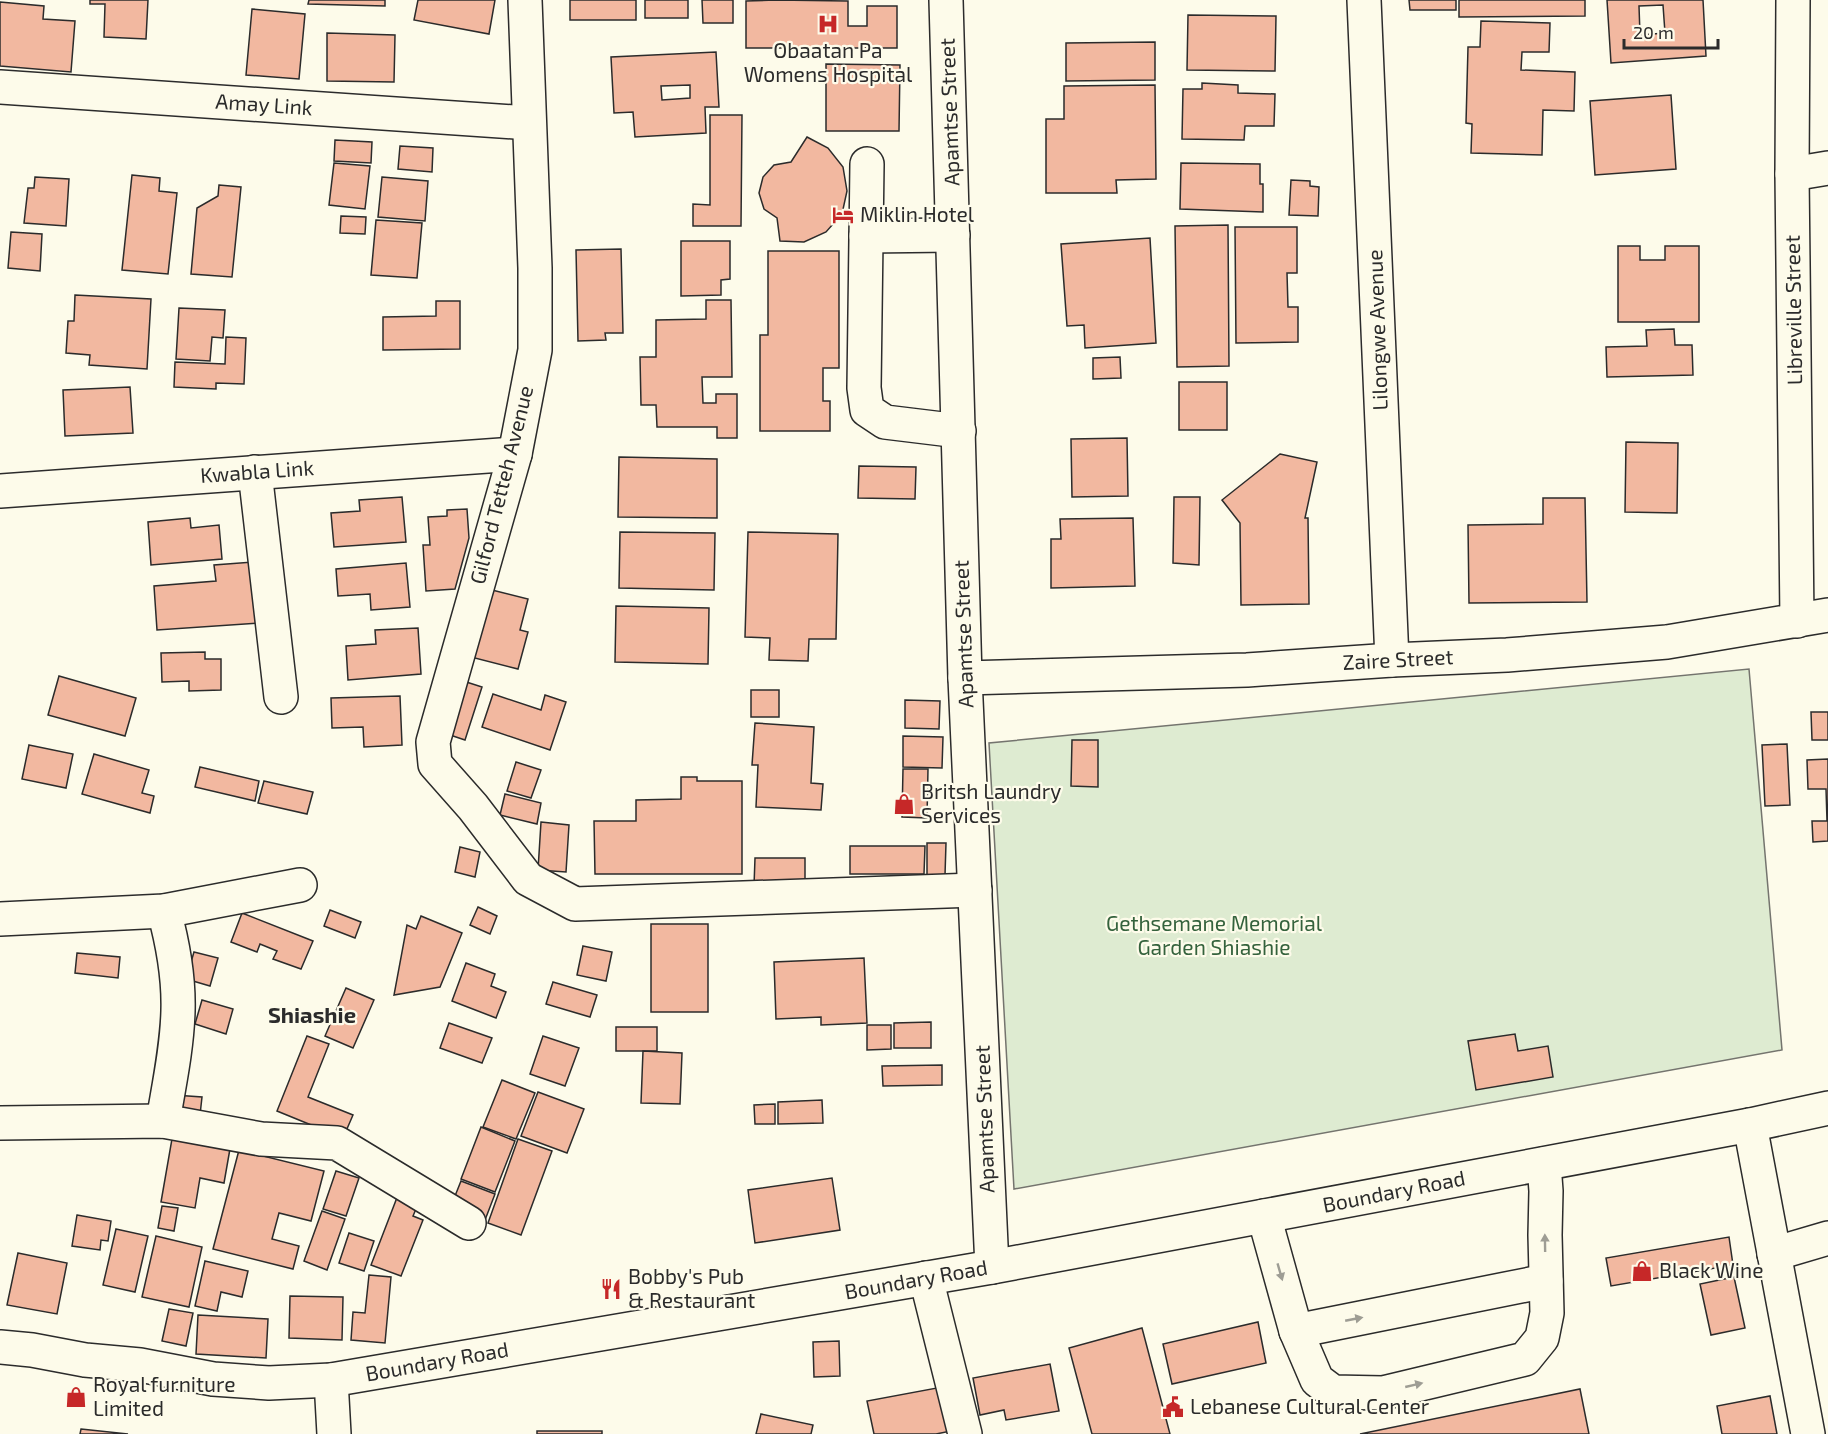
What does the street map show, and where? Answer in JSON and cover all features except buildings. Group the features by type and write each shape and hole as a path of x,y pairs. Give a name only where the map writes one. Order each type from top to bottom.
{"street":[{"name":"Gilford Tetteh Avenue","path":"525,0 535,268 535,350 515,453 433,742 435,764 473,807 528,879 575,904 975,890"},
{"name":"Apamtse Street","path":"946,0 965,678 992,1267"},
{"name":"Lilongwe Avenue","path":"1364,0 1392,660"},
{"name":"Libreville Street","path":"1793,0 1792,174 1813,618"},
{"name":"Amay Link","path":"0,87 529,123"},
{"path":"867,164 864,388 867,410 885,422 959,430"},
{"path":"1792,174 1828,168"},
{"path":"866,236 953,235"},
{"name":"Kwabla Link","path":"0,491 515,453"},
{"path":"255,472 281,697"},
{"name":"Zaire Street","path":"965,678 1247,670 1507,655 1667,642 1813,618"},
{"path":"0,919 164,911 300,885"},
{"path":"163,1120 178,1011 172,940 164,911"},
{"name":"Boundary Road","path":"0,1347 32,1350 85,1360 140,1365 213,1379 269,1383 332,1380 992,1267 1750,1125 1828,1108"},
{"path":"0,1123 163,1120 261,1139 337,1143 469,1223"},
{"path":"1750,1125 1808,1434"},
{"path":"1264,1216 1296,1331 1317,1380 1333,1392 1383,1393 1525,1359 1542,1338 1547,1313 1544,1164"},
{"path":"1774,1254 1828,1238"},
{"path":"926,1278 965,1434"},
{"path":"1296,1331 1546,1281"},
{"path":"332,1380 334,1434"}],"green space":[{"name":"Gethsemane Memorial Garden Shiashie","path":"1749,669 1782,1050 1014,1189 989,743"}],"place":[{"name":"Obaatan Pa Womens Hospital","path":"828,24"},
{"name":"Miklin Hotel","path":"843,215"},
{"name":"Britsh Laundry Services","path":"904,804"},
{"name":"Black Wine","path":"1642,1271"},
{"name":"Bobby's Pub & Restaurant","path":"611,1289"},
{"name":"Royal furniture Limited","path":"76,1397"},
{"name":"Lebanese Cultural Center","path":"1173,1407"}],"district":[{"name":"Shiashie","path":"312,1015"}]}
